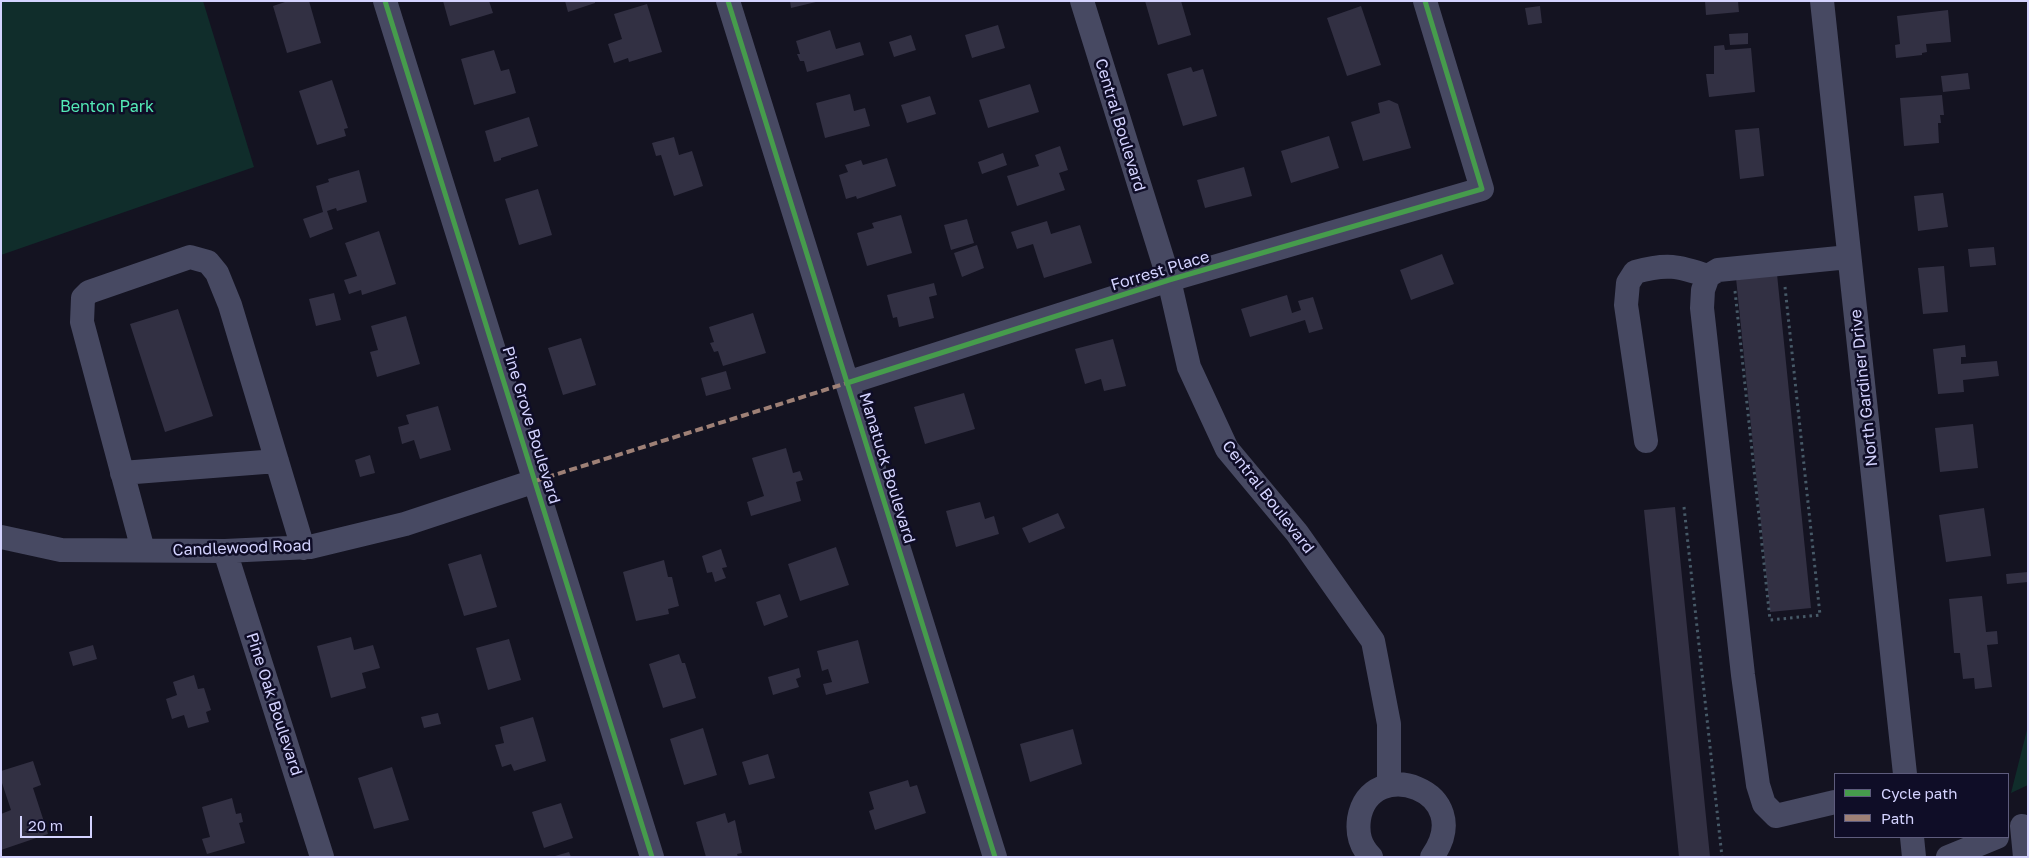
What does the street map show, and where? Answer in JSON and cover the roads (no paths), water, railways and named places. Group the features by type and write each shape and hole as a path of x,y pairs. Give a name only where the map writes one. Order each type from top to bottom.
{"street":[{"name":"Pine Grove Boulevard","path":"385,1 652,857"},
{"name":"Manatuck Boulevard","path":"728,1 995,857"},
{"name":"Central Boulevard","path":"1082,1 1169,280 1188,367 1226,449 1297,533 1373,641 1389,724 1388,785"},
{"name":"Forrest Place","path":"847,383 1169,280 1482,189 1425,1"},
{"name":"North Gardiner Drive","path":"1822,1 1905,773"},
{"path":"143,550 82,322 83,298 89,292 190,257 208,262 217,273 230,305 303,548"},
{"path":"1834,802 1776,816 1764,804 1758,785 1743,675 1702,308 1703,290 1708,276 1718,270 1850,257"},
{"path":"1646,441 1626,305 1628,283 1635,272 1651,267 1676,265 1708,276"},
{"path":"122,473 277,461"},
{"name":"Candlewood Road","path":"1,537 61,550 225,551 303,548 405,524 535,481"},
{"name":"Pine Oak Boulevard","path":"225,551 322,857"},
{"path":"1371,857 1363,848 1357,830 1360,810 1372,795 1388,785 1408,784 1426,791 1439,806 1444,824 1441,843 1432,857"},
{"path":"2019,828 2025,857"},
{"path":"1912,838 1914,857"},
{"path":"1948,857 1995,838"}],"park label":[{"name":"Benton Park","path":"107,107"}]}
